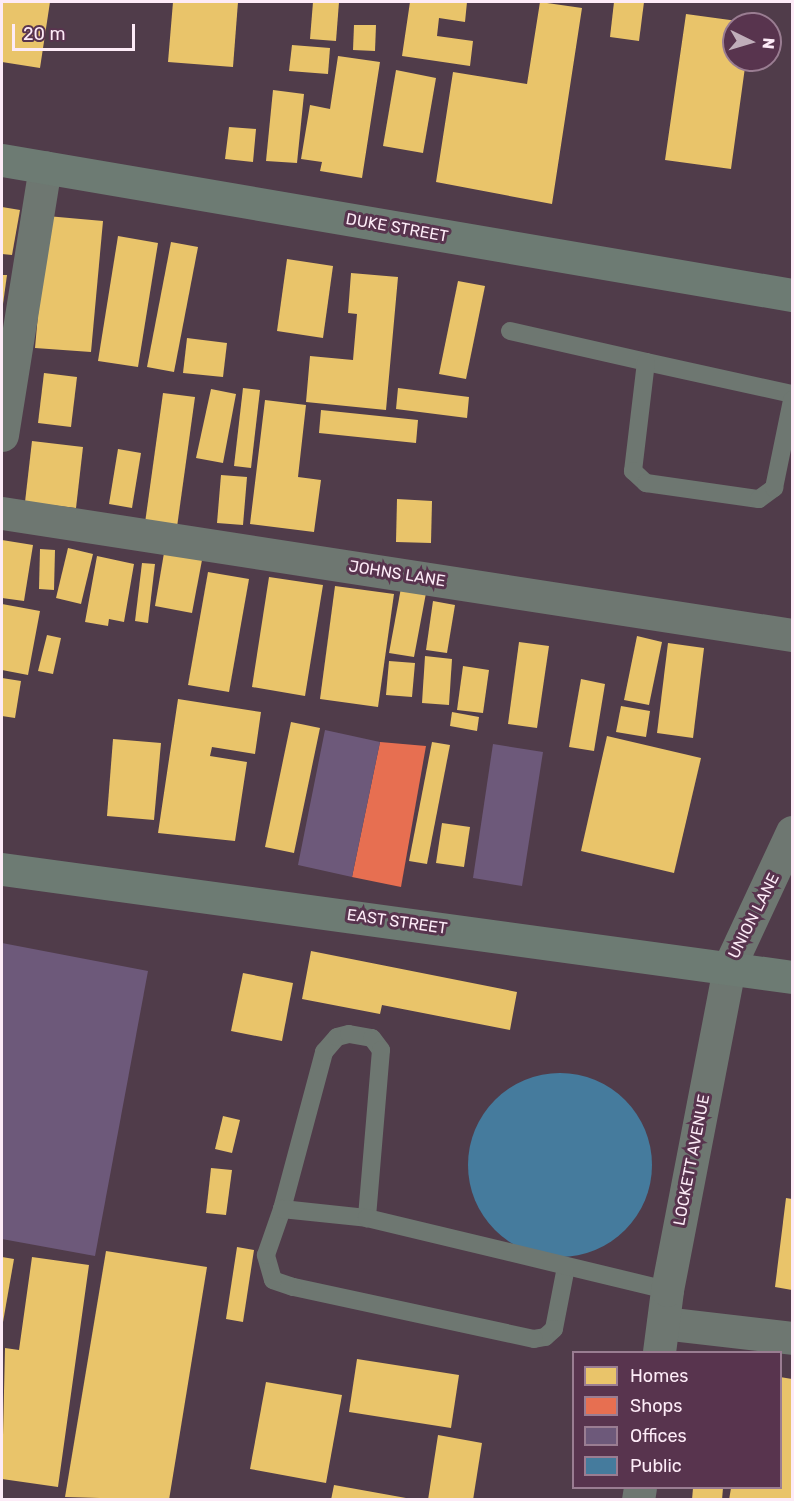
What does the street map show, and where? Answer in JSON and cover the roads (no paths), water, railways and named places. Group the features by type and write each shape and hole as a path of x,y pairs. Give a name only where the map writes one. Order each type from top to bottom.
{"main road":[{"name":"DUKE STREET","path":"2,160 792,296"},
{"name":"EAST STREET","path":"2,869 792,977"}],"street":[{"path":"2,435 45,167"},
{"name":"JOHNS LANE","path":"2,513 792,635"},
{"name":"UNION LANE","path":"729,967 792,832"},
{"name":"LOCKETT AVENUE","path":"661,1338 667,1290 729,967"},
{"path":"661,1338 792,1338"}],"lane":[{"path":"510,331 792,394"},
{"path":"646,362 633,471 646,483 759,499 767,495 774,488 792,400"},
{"path":"367,1218 381,1050 372,1038 349,1034 337,1038 324,1052 282,1209 266,1255 273,1280 534,1339 545,1337 554,1329 566,1267"},
{"path":"282,1209 367,1218 667,1290"}]}
